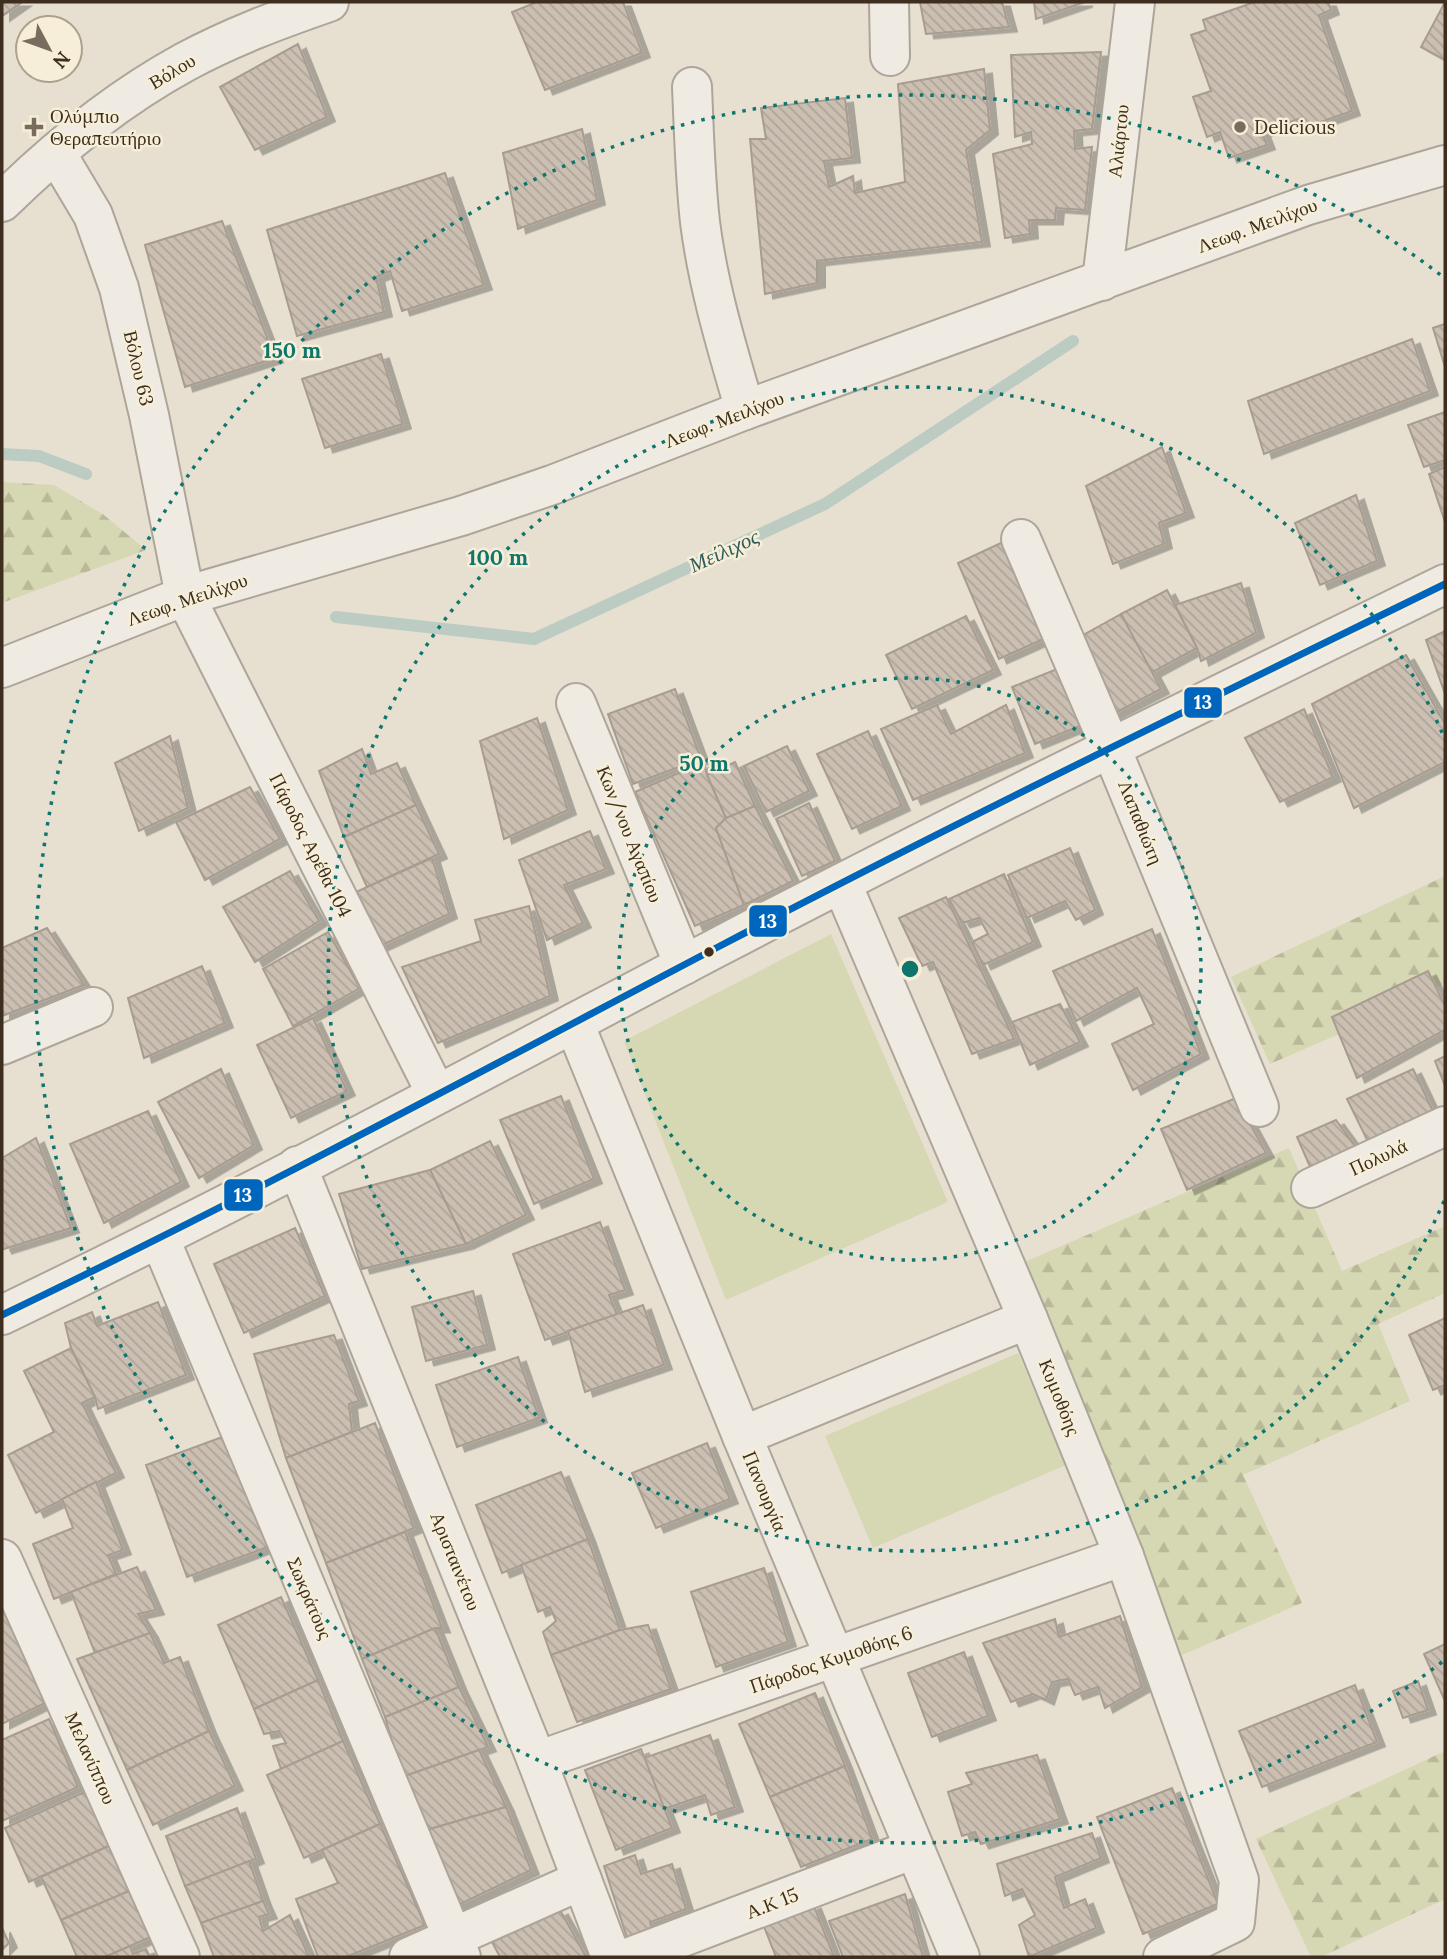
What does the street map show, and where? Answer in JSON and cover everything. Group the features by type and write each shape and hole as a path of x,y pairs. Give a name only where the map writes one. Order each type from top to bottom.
{"street":[{"name":"Βόλου","path":"2,202 56,153 168,71 242,34 329,2"},
{"path":"889,2 890,56"},
{"name":"Αλιάρτου","path":"1102,281 1135,2"},
{"path":"692,87 698,202 704,250 714,302 744,411"},
{"name":"Βόλου 63","path":"56,153 93,215 119,288 139,365 185,596"},
{"name":"Λεωφ. Μειλίχου","path":"2,668 185,596 461,516 1308,205 1445,165"},
{"name":"Λαπαθιώτη","path":"1021,539 1111,748 1259,1107"},
{"path":"2,1315 160,1239 842,884 1445,584"},
{"name":"Πάροδος Αρέθα 104","path":"185,596 436,1093"},
{"name":"Κων/νου Αγαπίου","path":"576,703 684,965"},
{"name":"Κυμοθόης","path":"842,884 1028,1319 1124,1556 1239,1880 1235,1922 1163,1957"},
{"path":"2,1045 93,1007"},
{"name":"Πανουργία","path":"574,1023 741,1436 960,1957"},
{"name":"Πολυλά","path":"1311,1188 1445,1126"},
{"name":"Αρισταινέτου","path":"297,1166 537,1761 611,1957"},
{"name":"Σωκράτους","path":"160,1239 457,1948"},
{"path":"741,1436 1028,1319"},
{"name":"Πάροδος Κυμοθόης 6","path":"537,1761 1124,1556"},
{"name":"Μελανίππου","path":"2,1559 180,1957"},
{"name":"Α.Κ 15","path":"630,1957 914,1849"},
{"path":"409,1957 457,1948 582,1880"}],"green space":[{"path":"2,482 54,485 104,515 146,550 2,603"},
{"path":"1445,876 1445,984 1436,987 1427,972 1332,1017 1339,1034 1270,1064 1231,977"},
{"path":"831,934 948,1202 726,1300 624,1041"},
{"path":"1289,1148 1342,1271 1445,1226 1445,1293 1378,1324 1410,1401 1243,1475 1302,1603 1182,1655 1022,1263"},
{"path":"1018,1353 1066,1465 873,1548 825,1436"},
{"path":"1445,1751 1445,1899 1321,1957 1311,1957 1256,1839"}],"building":[{"path":"2,2 22,2 2,16"},
{"path":"2,2 22,2 2,16"},
{"path":"537,2 623,2 642,53 545,90 512,12"},
{"path":"920,2 1002,2 1009,27 926,34"},
{"path":"1034,2 1085,2 1036,19"},
{"path":"1255,2 1328,2 1331,10 1319,15 1352,111 1304,128 1301,118 1262,132 1267,145 1229,158 1220,132 1207,137 1193,97 1211,91 1191,35 1206,30 1203,20"},
{"path":"1445,2 1445,60 1421,47"},
{"path":"298,44 327,117 255,150 220,87"},
{"path":"1101,52 1092,129 1074,131 1075,149 1092,147 1085,210 1056,208 1055,220 1029,220 1030,234 1005,238 993,154 1032,144 1031,132 1015,137 1011,55"},
{"path":"984,69 990,130 966,150 982,242 817,261 817,283 765,294 750,139 766,139 761,108 845,98 852,158 824,161 829,187 853,176 855,193 905,182 898,84"},
{"path":"582,129 597,200 518,229 503,153"},
{"path":"445,173 484,285 402,311 390,271 376,277 384,312 297,336 267,230"},
{"path":"222,221 275,358 185,387 145,245"},
{"path":"1445,324 1445,367 1433,328"},
{"path":"1412,339 1430,391 1264,454 1248,401"},
{"path":"381,354 403,424 325,448 302,379"},
{"path":"1445,412 1445,460 1424,467 1408,425"},
{"path":"1162,447 1186,513 1159,523 1164,544 1113,564 1086,486"},
{"path":"1445,467 1445,522 1429,474"},
{"path":"1356,495 1377,561 1320,585 1295,523"},
{"path":"1005,541 1048,637 999,659 958,563"},
{"path":"1241,583 1256,633 1201,661 1175,605"},
{"path":"1167,590 1197,648 1151,673 1121,614"},
{"path":"1121,614 1161,689 1111,715 1078,638"},
{"path":"966,616 993,670 912,709 886,655"},
{"path":"1445,631 1445,694 1426,640"},
{"path":"1406,655 1445,724 1445,762 1354,808 1312,704"},
{"path":"1062,667 1085,724 1035,744 1012,687"},
{"path":"675,689 701,759 633,784 608,714"},
{"path":"937,705 951,734 1006,705 1025,753 913,800 881,729"},
{"path":"1304,709 1333,777 1280,802 1245,738"},
{"path":"537,718 568,810 504,839 480,741"},
{"path":"868,731 902,806 852,829 817,754"},
{"path":"170,736 188,808 139,831 115,763"},
{"path":"787,746 809,791 766,812 744,766"},
{"path":"362,749 371,774 397,763 416,805 344,837 319,771"},
{"path":"704,762 726,818 716,828 744,905 695,926 635,792"},
{"path":"735,762 755,806 726,818 707,775"},
{"path":"250,787 280,839 205,880 176,822"},
{"path":"809,803 835,861 802,876 776,819"},
{"path":"416,805 439,854 367,887 344,837"},
{"path":"755,806 793,881 744,905 716,828 726,818"},
{"path":"590,831 606,869 564,885 583,923 547,940 519,860"},
{"path":"1070,848 1095,910 1076,920 1065,901 1027,918 1008,875"},
{"path":"432,858 449,914 380,946 356,892"},
{"path":"290,871 319,921 255,962 223,907"},
{"path":"1004,874 1033,942 983,965 972,942 988,934 979,918 962,923 949,899"},
{"path":"946,897 1014,1039 972,1054 933,962 922,966 899,918"},
{"path":"529,906 550,996 438,1043 402,967 481,941 475,920"},
{"path":"47,928 84,985 2,1016 2,948"},
{"path":"1152,929 1201,1054 1133,1090 1112,1044 1154,1024 1137,988 1076,1021 1053,971"},
{"path":"328,932 360,988 293,1026 263,969"},
{"path":"202,966 225,1023 144,1058 128,998"},
{"path":"1428,971 1445,1006 1445,1030 1357,1078 1332,1017"},
{"path":"1060,1004 1080,1042 1030,1065 1012,1022"},
{"path":"313,1018 347,1091 291,1118 257,1045"},
{"path":"1445,1056 1445,1086 1435,1061"},
{"path":"221,1069 254,1145 199,1178 158,1102"},
{"path":"1413,1069 1434,1113 1370,1146 1347,1099"},
{"path":"561,1096 594,1179 534,1204 500,1120"},
{"path":"1236,1098 1266,1153 1187,1190 1161,1129"},
{"path":"148,1111 181,1182 104,1223 70,1144"},
{"path":"1336,1120 1360,1153 1315,1178 1297,1137"},
{"path":"36,1138 71,1228 4,1249 2,1158"},
{"path":"490,1141 526,1215 466,1244 430,1170"},
{"path":"430,1170 466,1244 362,1269 339,1194"},
{"path":"600,1222 625,1290 609,1295 617,1315 545,1340 513,1254"},
{"path":"295,1228 325,1296 244,1333 214,1264"},
{"path":"473,1291 487,1345 426,1361 412,1307"},
{"path":"158,1302 186,1375 98,1409 95,1397 71,1348 65,1323 92,1312 97,1326"},
{"path":"643,1305 664,1365 585,1392 568,1331"},
{"path":"1445,1318 1445,1385 1433,1390 1409,1335"},
{"path":"334,1335 359,1401 349,1404 352,1432 286,1458 254,1354"},
{"path":"71,1348 95,1397 82,1403 116,1473 36,1513 8,1455 54,1432 24,1371"},
{"path":"518,1357 539,1418 457,1447 436,1385"},
{"path":"375,1423 414,1528 326,1563 286,1458"},
{"path":"233,1433 273,1545 187,1577 146,1465"},
{"path":"707,1443 730,1499 656,1528 632,1473"},
{"path":"561,1472 588,1539 502,1573 476,1505"},
{"path":"96,1482 123,1550 108,1555 116,1574 54,1599 33,1544 73,1528 62,1499"},
{"path":"405,1532 442,1628 435,1628 362,1659 326,1563"},
{"path":"588,1539 620,1630 551,1655 543,1632 556,1621 550,1607 538,1612 521,1565"},
{"path":"137,1567 156,1610 138,1614 150,1633 95,1653 71,1592"},
{"path":"764,1568 788,1642 716,1667 691,1592"},
{"path":"281,1597 318,1680 254,1709 218,1625"},
{"path":"2,1604 49,1701 2,1724"},
{"path":"1120,1616 1142,1687 1105,1708 1098,1687 1075,1695 1068,1679 1052,1682 1046,1700 1033,1694 1011,1702 983,1643 1055,1619 1059,1637"},
{"path":"648,1625 671,1689 577,1722 551,1655 620,1630"},
{"path":"435,1628 459,1687 385,1717 362,1659"},
{"path":"150,1633 164,1663 180,1657 209,1731 127,1770 77,1659"},
{"path":"1445,1644 1445,1701 1424,1654"},
{"path":"964,1652 988,1716 932,1737 908,1673"},
{"path":"318,1680 343,1741 281,1769 273,1746 286,1743 279,1731 264,1734 254,1709"},
{"path":"1418,1681 1428,1710 1403,1718 1393,1691"},
{"path":"1355,1685 1377,1742 1262,1787 1239,1731"},
{"path":"459,1687 488,1747 402,1777 385,1717"},
{"path":"815,1693 845,1766 770,1797 739,1724"},
{"path":"49,1719 78,1787 2,1821 2,1740"},
{"path":"209,1731 235,1786 153,1825 127,1770"},
{"path":"710,1735 735,1807 711,1815 705,1795 664,1809 644,1758"},
{"path":"343,1741 380,1824 304,1858 267,1775"},
{"path":"641,1749 672,1828 616,1850 585,1770"},
{"path":"479,1750 506,1807 423,1831 402,1777"},
{"path":"1037,1755 1060,1819 981,1844 975,1832 962,1836 948,1792 972,1784 966,1773"},
{"path":"845,1766 872,1839 801,1867 770,1797"},
{"path":"1172,1788 1218,1904 1143,1934 1097,1817"},
{"path":"91,1789 115,1843 29,1882 5,1828"},
{"path":"506,1807 531,1870 456,1906 423,1831"},
{"path":"237,1808 256,1859 185,1886 166,1836"},
{"path":"380,1824 425,1925 346,1957 318,1957 296,1899 338,1883 322,1850"},
{"path":"1092,1833 1101,1858 1055,1877 1064,1908 1085,1899 1096,1928 1029,1957 1019,1925 1035,1915 1022,1889 1005,1896 997,1864"},
{"path":"115,1843 136,1888 61,1920 41,1877"},
{"path":"635,1855 641,1874 672,1864 686,1909 650,1922 654,1936 629,1944 604,1866"},
{"path":"249,1861 263,1901 201,1923 185,1886"},
{"path":"136,1888 155,1935 105,1957 77,1957 61,1920"},
{"path":"905,1894 923,1957 843,1957 829,1921"},
{"path":"263,1901 269,1914 259,1917 263,1931 290,1915 309,1957 214,1957 201,1923"},
{"path":"813,1904 834,1957 776,1957 763,1924"},
{"path":"560,1910 586,1957 500,1957 492,1942"},
{"path":"2,1928 9,1943 2,1950"},
{"path":"130,1946 133,1954 146,1949 150,1957 105,1957"}],"waterway":[{"name":"Μείλιχος","path":"336,617 534,639 825,504 1073,341"},
{"name":"Μείλιχος","path":"2,454 39,456 86,474"}],"transit line":[{"name":"13","path":"2,1315 272,1181 899,854 1445,584"}],"place":[{"name":"Ολύμπιο Θεραπευτήριο","path":"34,127"},
{"name":"Delicious","path":"1240,127"}]}
